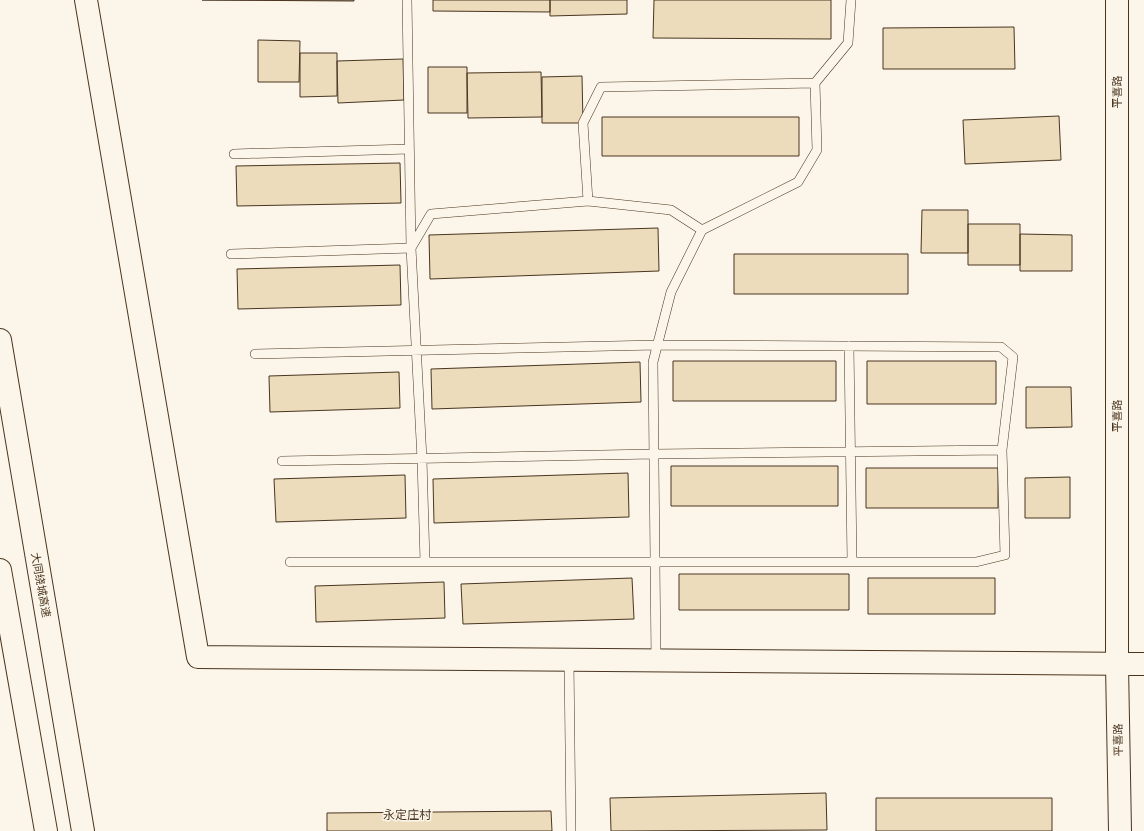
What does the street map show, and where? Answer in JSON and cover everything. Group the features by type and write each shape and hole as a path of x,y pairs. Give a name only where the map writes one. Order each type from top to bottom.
{"main road":[{"path":"86,0 198,657 1144,664"},
{"name":"平喜路","path":"1117,0 1117,664 1120,831"},
{"name":"大同绕城高速","path":"0,340 83,831"},
{"path":"0,570 46,831"}],"lane":[{"path":"407,0 411,248 422,459 425,562"},
{"path":"656,661 653,362 671,292 702,230 798,182 817,150 815,83 848,43 851,0"},
{"path":"588,201 583,123 601,87 815,83"},
{"path":"234,154 409,148"},
{"path":"411,248 431,214 588,201 671,210 702,230"},
{"path":"231,254 411,248"},
{"path":"255,354 657,345 1001,347 1013,357 1002,450 1005,555 976,562 290,562"},
{"path":"849,346 852,562"},
{"path":"282,461 654,454 1002,450"},
{"path":"569,660 571,831"}],"building":[{"path":"202,0 354,0 354,1"},
{"path":"433,0 550,0 550,12 433,11"},
{"path":"550,0 627,0 627,14 550,16"},
{"path":"654,0 831,0 831,39 653,38"},
{"path":"1014,27 1015,69 883,69 883,28"},
{"path":"258,40 300,41 299,82 258,82"},
{"path":"300,53 337,53 337,96 300,97"},
{"path":"403,59 404,100 338,103 337,61"},
{"path":"428,67 467,67 467,113 428,113"},
{"path":"541,72 542,117 468,118 467,73"},
{"path":"582,76 583,123 542,123 542,77"},
{"path":"1059,116 1061,160 965,164 963,120"},
{"path":"602,117 799,117 799,156 602,156"},
{"path":"400,163 401,203 237,206 236,166"},
{"path":"922,210 968,210 968,253 921,253"},
{"path":"968,224 1020,224 1020,265 968,265"},
{"path":"658,228 659,271 430,279 429,235"},
{"path":"1020,234 1072,235 1072,271 1020,271"},
{"path":"734,254 908,254 908,294 734,294"},
{"path":"400,265 401,305 238,309 237,269"},
{"path":"673,361 836,361 836,401 673,401"},
{"path":"867,361 996,361 996,404 867,404"},
{"path":"640,362 641,402 432,409 431,369"},
{"path":"399,372 400,408 270,412 269,376"},
{"path":"1026,387 1071,387 1072,427 1026,428"},
{"path":"671,466 838,466 838,506 671,506"},
{"path":"866,468 998,468 998,508 866,508"},
{"path":"628,473 629,517 434,523 433,479"},
{"path":"405,475 406,518 276,522 274,479"},
{"path":"1070,477 1070,518 1025,518 1025,478"},
{"path":"679,574 849,574 849,610 679,610"},
{"path":"632,578 634,619 463,624 461,584"},
{"path":"868,578 995,578 995,614 868,614"},
{"path":"444,582 445,618 316,622 315,586"},
{"path":"826,793 827,830 611,831 610,798"},
{"path":"876,798 1052,798 1052,831 876,831"},
{"path":"551,811 552,831 327,831 327,813"}],"district":[{"name":"永定庄村","path":"407,815"}]}
